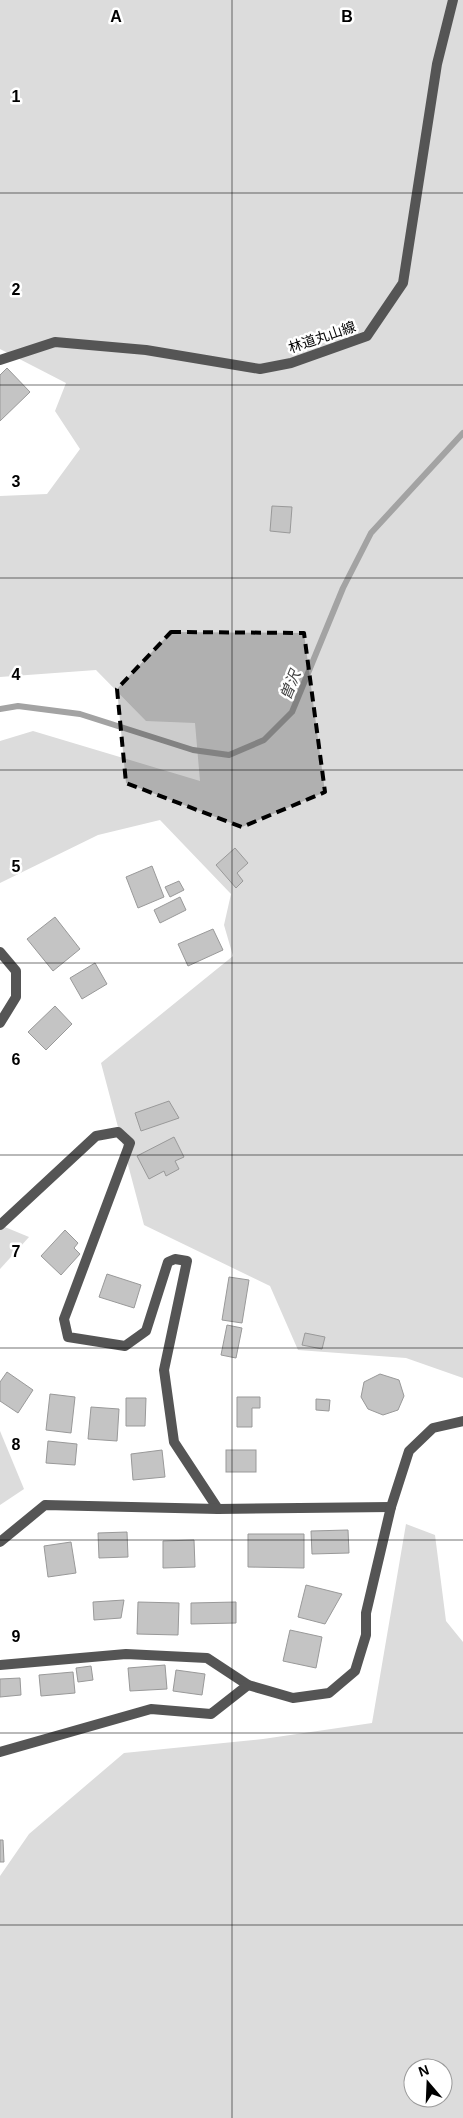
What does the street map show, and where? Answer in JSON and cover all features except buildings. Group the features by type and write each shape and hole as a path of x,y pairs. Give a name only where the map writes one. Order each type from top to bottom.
{"street":[{"name":"林道丸山線","path":"0,360 55,342 146,350 260,369 291,363 368,336 403,283 437,64 452,0"},
{"path":"0,952 16,971 16,997 0,1023"},
{"path":"0,1225 96,1136 118,1132 130,1144 64,1319 68,1337 125,1346 146,1331 168,1262 176,1258 187,1260 164,1370 174,1442 218,1509"},
{"path":"0,1665 126,1654 207,1658 248,1685 293,1698 329,1693 355,1670 366,1635 366,1613 391,1507 409,1451 433,1428 463,1421"},
{"path":"0,1542 45,1506 218,1509 391,1507"},
{"path":"0,1752 151,1709 211,1714 248,1685"}],"highlighted area":[{"path":"171,632 304,633 325,792 242,827 126,783 117,689"}],"shaded area":[{"path":"0,0 463,0 463,1378 406,1358 298,1350 270,1286 144,1225 101,1063 233,956 224,925 231,894 160,820 98,835 0,883 0,741 33,731 200,781 195,723 146,721 96,670 0,677 0,496 47,494 80,449 55,411 66,383 0,349"},
{"path":"0,1225 29,1237 0,1269"},
{"path":"0,1431 24,1489 0,1505"},
{"path":"406,1524 435,1535 446,1621 463,1642 463,2118 0,2118 0,1876 29,1834 124,1753 263,1739 372,1723"}],"waterway":[{"name":"曽沢","path":"0,709 18,706 80,714 193,750 229,755 264,740 292,712 343,588 371,533 463,433"}]}
